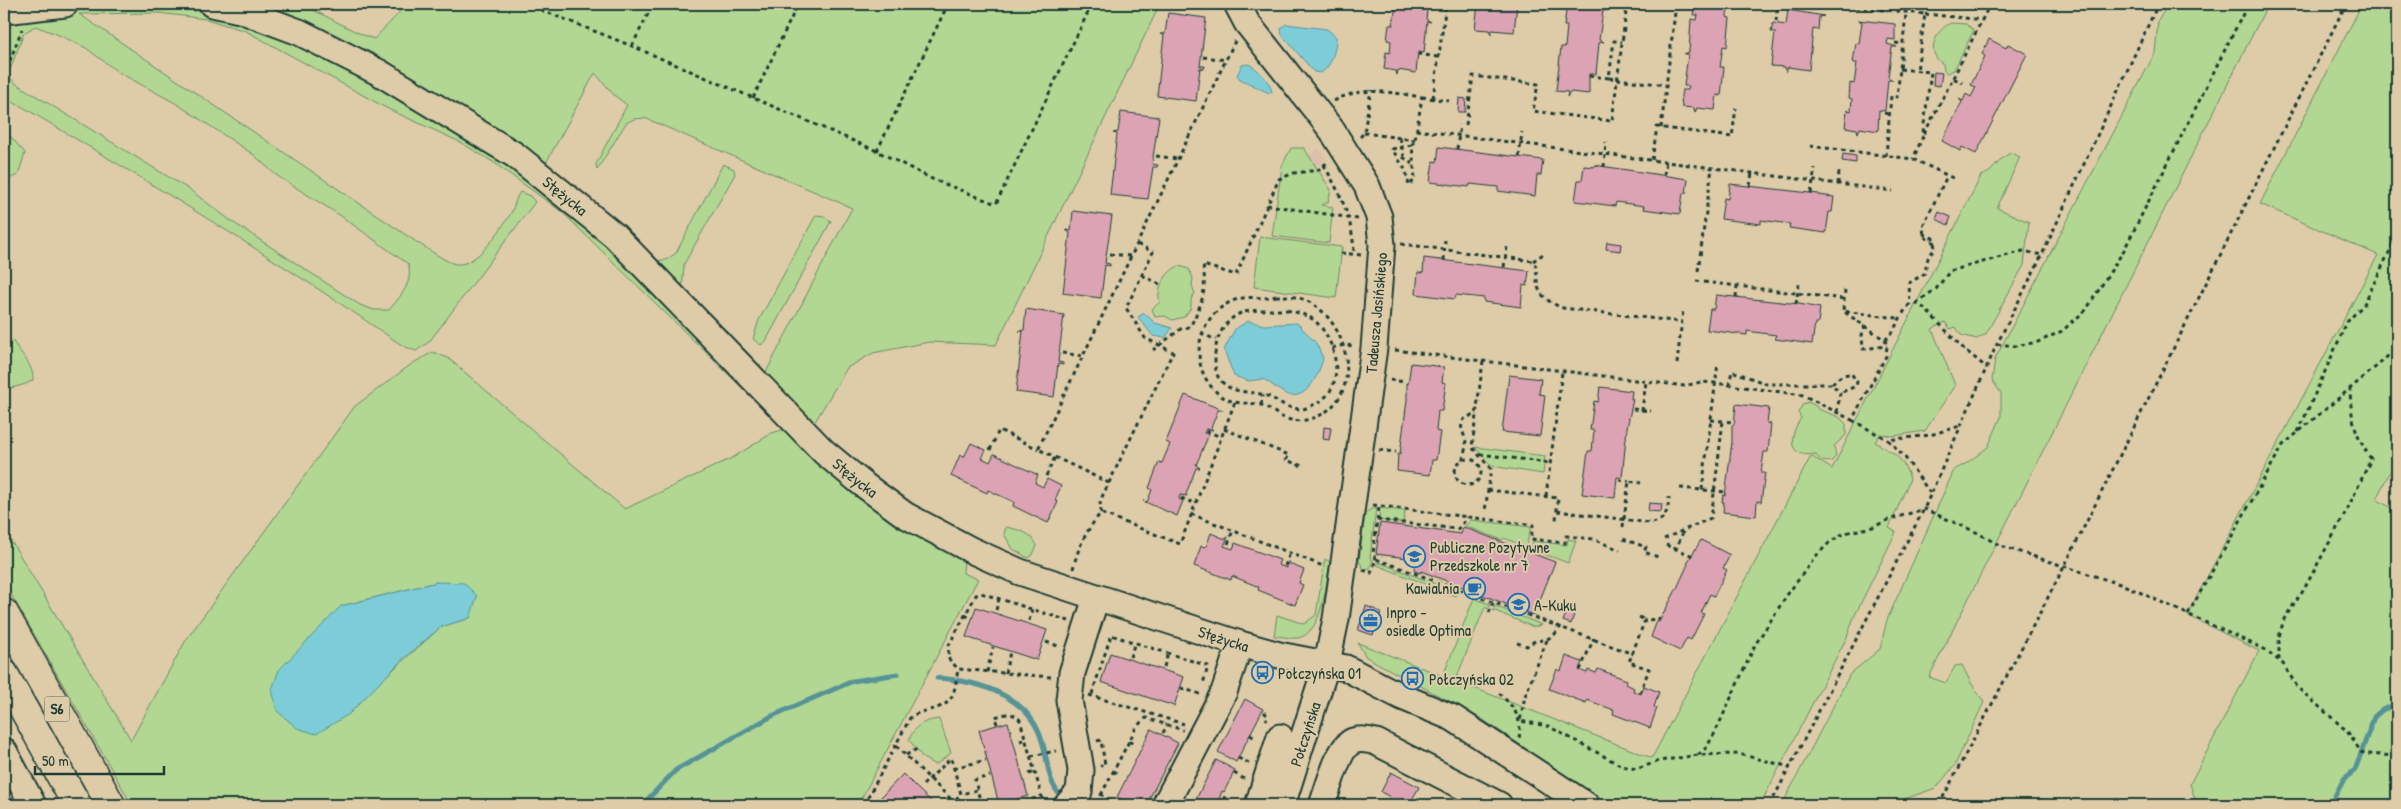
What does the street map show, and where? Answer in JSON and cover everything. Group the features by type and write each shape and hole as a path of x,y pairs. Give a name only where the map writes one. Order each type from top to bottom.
{"highway":[{"name":"S6","path":"4,613 111,805"},
{"name":"S6","path":"4,674 77,805"}],"street":[{"path":"4,11 65,4"},
{"name":"Stężycka","path":"212,4 248,13 299,32 395,82 515,155 614,235 817,445 864,485 905,515 973,551 1020,572 1240,644 1279,655 1346,668 1400,696 1453,718 1586,805"},
{"name":"Tadeusza Jasińskiego","path":"1236,4 1247,24 1331,129 1367,186 1379,218 1382,245 1374,341 1356,486 1327,663"},
{"path":"1055,804 1079,792 1082,770 1069,700 1071,681 1096,598"},
{"path":"1165,805 1193,735 1224,692 1240,644"},
{"name":"Połczyńska","path":"1282,805 1327,663"},
{"path":"1247,804 1269,738"},
{"path":"1290,782 1324,801 1342,750 1352,741 1364,739 1376,742 1499,805"},
{"path":"4,751 33,805"}],"path":[{"path":"526,4 632,46 877,151 932,180 996,204 1092,4"},
{"path":"632,46 653,4"},
{"path":"753,98 798,4"},
{"path":"877,151 948,4"},
{"path":"1433,98 1446,4"},
{"path":"1660,128 1676,4"},
{"path":"1776,21 1778,4"},
{"path":"1824,4 1906,14 1983,20"},
{"path":"1913,159 1990,4"},
{"path":"1770,805 1924,509 1997,344 2042,255 2158,4"},
{"path":"1997,344 2015,346 2038,342 2062,331 2086,310 2124,250 2248,4"},
{"path":"1939,805 2066,565 2346,4"},
{"path":"1466,125 1473,76 1538,84 1533,110 1612,120 1627,6 1599,5"},
{"path":"4,76 30,7"},
{"path":"1886,156 1891,96 1897,97 1906,14"},
{"path":"1917,71 1925,14"},
{"path":"1038,449 1237,38 1242,46"},
{"path":"1609,78 1614,41 1622,42"},
{"path":"1895,43 1903,44"},
{"path":"1418,54 1438,57"},
{"path":"1203,57 1226,60"},
{"path":"1900,69 1931,72 1922,132 1924,134"},
{"path":"1589,76 1666,86"},
{"path":"1953,78 1963,83"},
{"path":"1330,103 1352,93 1371,90 1449,101"},
{"path":"1371,90 1364,134 1415,140"},
{"path":"1400,138 1402,158 1409,186 1415,179 1412,145 1415,140 1422,97"},
{"path":"1652,160 1657,127 1732,137 1736,108"},
{"path":"1884,113 1890,114"},
{"path":"1457,149 1460,124"},
{"path":"1416,130 1893,191"},
{"path":"1519,157 1522,132"},
{"path":"1604,167 1606,142"},
{"path":"1412,145 1392,149 1414,166"},
{"path":"1810,146 1913,159 1955,180"},
{"path":"1156,156 1178,159"},
{"path":"1664,175 1666,162"},
{"path":"1324,165 1341,194 1350,217 1354,254 1342,253"},
{"path":"1698,271 1712,168"},
{"path":"1811,193 1815,168"},
{"path":"1153,350 1182,328 1190,327 1201,305 1206,286 1203,265 1236,275 1279,179 1294,172 1318,170"},
{"path":"1838,184 1839,171"},
{"path":"1750,186 1752,173"},
{"path":"1885,340 1896,328 1898,318 1911,301 1909,284 1924,274 1928,258 1933,252 1935,243 1927,241 1923,234 1923,226 1947,176"},
{"path":"1267,206 1366,220"},
{"path":"2298,432 2347,322 2364,304 2397,236"},
{"path":"1444,260 1446,239"},
{"path":"1395,243 1533,261 1546,252"},
{"path":"1069,589 1077,553 1090,526 1101,512 1100,501 1173,352 1145,338 1126,308 1153,252 1137,244"},
{"path":"1504,267 1507,247"},
{"path":"1916,303 1936,289 1950,272 2022,252 2042,255"},
{"path":"1110,254 1131,256"},
{"path":"1533,261 1537,268 1536,283 1550,303 1562,308 1682,322"},
{"path":"1142,275 1163,286"},
{"path":"1696,281 1844,299"},
{"path":"1796,304 1799,284"},
{"path":"1736,296 1737,286"},
{"path":"1843,311 1845,290"},
{"path":"1246,297 1295,297 1305,300 1329,319 1344,345 1347,374 1340,398 1333,407 1309,419 1290,420 1261,405 1241,404 1221,396 1205,379 1199,360 1198,349 1202,333 1214,312 1236,299 1246,297"},
{"path":"1911,301 1924,308 1956,341 1987,368"},
{"path":"1287,310 1305,314 1315,320 1324,330 1332,348 1335,382 1328,395 1304,409 1286,407 1264,395 1246,394 1232,389 1220,381 1216,368 1216,340 1230,321 1241,313 1287,310"},
{"path":"1677,364 1683,310"},
{"path":"1843,311 1898,318"},
{"path":"1843,311 1866,325 1885,340 1887,346 1886,356 1852,420"},
{"path":"1866,325 1862,335 1863,349 1887,346"},
{"path":"1202,333 1216,340"},
{"path":"1332,348 1344,345"},
{"path":"2188,614 2283,445 2350,389 2397,346"},
{"path":"1393,350 1646,382 1684,386 1701,382 1715,383 1803,395 1888,440 1904,456 1930,493"},
{"path":"1062,353 1083,356"},
{"path":"1482,362 1472,447 1491,469 1485,511"},
{"path":"1702,490 1718,363"},
{"path":"1729,385 1732,371 1767,384 1832,384 1840,376 1851,373 1857,382 1856,386 1840,393"},
{"path":"1546,496 1562,372"},
{"path":"1642,410 1646,382"},
{"path":"1766,390 1767,384"},
{"path":"1832,384 1840,393"},
{"path":"2279,661 2279,637 2284,619 2303,590 2348,508 2371,459 2356,436 2350,405 2350,389"},
{"path":"1837,412 1840,393"},
{"path":"1261,405 1264,395"},
{"path":"1101,512 1180,544 1235,402"},
{"path":"1633,409 1651,411"},
{"path":"1463,460 1475,462 1480,469 1477,481 1470,485 1462,484 1455,474 1457,466 1463,460 1466,439 1461,431 1461,424 1466,417 1477,414"},
{"path":"1711,420 1734,422"},
{"path":"1664,539 1711,518 1723,421"},
{"path":"1888,440 1930,435 1960,426"},
{"path":"1224,429 1289,455 1286,460 1302,466"},
{"path":"990,450 999,430 1109,483"},
{"path":"1206,432 1221,437"},
{"path":"1466,439 1473,441"},
{"path":"1371,449 1396,452"},
{"path":"1479,454 1550,463"},
{"path":"1046,476 1055,457"},
{"path":"1480,469 1491,469"},
{"path":"1619,480 1641,483"},
{"path":"1623,527 1629,482"},
{"path":"1680,488 1726,492"},
{"path":"1488,490 1558,498 1556,520"},
{"path":"1557,511 1658,522 1664,518 1668,511 1669,497"},
{"path":"1181,498 1196,504"},
{"path":"1370,505 1533,525 1531,539 1565,542 1566,536 1593,539 1620,550"},
{"path":"1379,506 1372,554 1376,559 1543,622 1561,626 1594,638 1632,654"},
{"path":"1698,755 1706,748 1715,733 1755,644 1787,595 1816,556 1828,543 1844,533 1873,527 1888,520 1924,509 1976,532 2001,546 2066,565 2126,586 2266,650 2279,661 2298,688 2346,731 2362,752 2397,756"},
{"path":"1191,514 1331,569"},
{"path":"1377,520 1458,529 1468,517"},
{"path":"1228,544 1233,530"},
{"path":"1676,549 1683,532"},
{"path":"1623,540 1646,546 1644,552 1661,558"},
{"path":"1666,545 1693,556"},
{"path":"1285,566 1290,553"},
{"path":"1355,567 1371,573 1376,559"},
{"path":"1058,678 958,671 951,663 948,653 949,645 976,595 981,593 1065,620"},
{"path":"996,610 999,599"},
{"path":"1489,613 1493,603"},
{"path":"1029,621 1032,610"},
{"path":"965,615 970,618"},
{"path":"1638,618 1645,620 1660,619"},
{"path":"1640,693 1649,669 1629,662 1645,620"},
{"path":"1518,643 1527,646 1530,643 1547,640 1555,636 1561,626"},
{"path":"1092,695 1111,635 1208,666 1197,701"},
{"path":"1580,670 1594,638"},
{"path":"1517,746 1526,696 1547,640"},
{"path":"1130,657 1135,642"},
{"path":"987,672 994,647"},
{"path":"1005,673 1010,652"},
{"path":"1164,667 1168,653"},
{"path":"864,805 910,718 921,712 947,705 954,690 958,671"},
{"path":"1182,688 1200,694"},
{"path":"1499,693 1513,705 1520,721"},
{"path":"1082,695 1092,695 1193,735"},
{"path":"997,724 996,717 1008,714 1017,716 1022,725 1042,796 1055,804"},
{"path":"1101,795 1137,726 1146,718 1191,732 1193,735"},
{"path":"1520,721 1548,726 1622,766 1637,769 1659,762 1698,755 1739,754 1790,768"},
{"path":"1162,733 1167,724"},
{"path":"1250,735 1269,738"},
{"path":"1020,741 1026,740"},
{"path":"1129,741 1136,745"},
{"path":"896,746 957,805"},
{"path":"906,755 917,749"},
{"path":"1031,756 1054,752"},
{"path":"923,785 951,758 962,794"},
{"path":"1238,758 1249,763"},
{"path":"954,768 986,760"},
{"path":"1029,774 1035,772"},
{"path":"1113,772 1120,775"},
{"path":"1234,773 1244,779"},
{"path":"982,805 975,780 990,776"},
{"path":"950,805 962,794 977,790"},
{"path":"1093,790 1120,805"},
{"path":"1018,803 1042,796"},
{"path":"1223,797 1247,804"}],"shaded area":[{"path":"1319,148 1327,159 1316,167 1308,156"}],"green space":[{"path":"250,4 296,4 374,39 399,13 400,4 1160,4 996,345 929,342 873,353 847,368 813,425 764,376 852,208 645,118 634,119 626,123 597,170 596,164 627,105 615,96 595,73 546,163 478,119"},
{"path":"2168,4 2268,4 1929,677 1946,683 1955,666 1962,665 1984,702 1955,765 1936,788 1887,805 1782,805 1850,674 1880,649 1887,620 1954,470 1988,447 2001,417 2001,393 1992,380 1995,359 2155,53 2158,21"},
{"path":"2362,4 2397,4 2397,458 2376,499 2397,511 2397,805 2253,805 2245,800 2228,805 2197,805 2190,784 2259,651 2187,615 2378,255 2260,204"},
{"path":"144,5 214,13 255,23 340,61 501,155 599,233 777,422 562,212 493,162 458,141 390,110 246,31 206,19 159,13 79,14 418,243 452,263 464,263 472,260 488,246 511,213 520,192 530,196 535,202 429,342 416,351 403,346 309,283 166,193 21,106 4,99 4,23 15,22 15,19 97,8","holes":["35,26 86,48 118,72 177,104 254,155 276,175 341,216 408,264 408,283 389,310 374,310 360,305 234,223 190,190 15,83 8,75 24,33"]},
{"path":"1951,23 1966,24 1974,30 1954,70 1947,73 1944,71 1943,64 1934,54 1933,48 1940,31"},
{"path":"4,129 25,153 18,175 4,181"},
{"path":"1291,148 1304,148 1331,190 1328,202 1321,205 1333,207 1329,243 1272,236 1282,166"},
{"path":"2011,153 2020,157 1997,208 2029,222 2024,265 1986,334 1977,339 1961,335 1956,327 1950,329 1945,322 1932,329 1955,385 1925,431 1893,436 1880,434 1875,442 1901,460 1910,479 1889,528 1896,532 1854,617 1847,637 1760,805 1610,805 1482,719 1415,683 1417,678 1408,673 1405,678 1366,657 1358,643 1443,676 1474,598 1491,605 1488,609 1485,607 1456,679 1446,677 1652,758 1811,456 1832,469 1981,176 1989,172"},
{"path":"723,164 734,169 735,174 684,264 682,293 651,261 666,260 676,253"},
{"path":"816,215 824,216 831,221 766,341 761,345 753,339 759,320"},
{"path":"1260,237 1342,247 1336,298 1254,287"},
{"path":"1179,266 1189,269 1193,278 1192,286 1195,293 1191,299 1191,308 1184,317 1172,320 1165,316 1155,317 1152,309 1160,302 1159,291 1163,281 1170,271"},
{"path":"12,340 29,364 33,380 4,390 4,352"},
{"path":"433,352 448,358 625,509 734,457 772,433 788,428 964,559 963,573 978,579 858,805 132,805 4,582 4,529 131,740 186,640 355,406 413,363","holes":["437,582 470,618 441,627 377,684 341,606"]},
{"path":"1808,402 1818,409 1839,417 1846,424 1846,435 1834,446 1836,456 1832,461 1822,461 1816,454 1806,455 1795,450 1793,445 1794,432 1801,418 1798,412 1803,404"},
{"path":"1475,447 1545,456 1543,474 1491,466"},
{"path":"1376,508 1370,558 1373,560 1369,570 1363,568 1359,561 1365,513"},
{"path":"1380,508 1405,511 1403,523 1379,520"},
{"path":"1471,520 1531,527 1526,547 1465,526"},
{"path":"1006,527 1025,532 1035,541 1037,546 1032,556 1028,558 1013,549 1004,534"},
{"path":"1568,539 1576,541 1568,563 1531,549 1533,541 1567,545"},
{"path":"1325,559 1330,562 1327,582 1322,606 1313,627 1306,634 1298,638 1274,636 1277,615 1304,624 1316,615"},
{"path":"1378,562 1457,592 1456,596 1377,565"},
{"path":"1495,606 1542,625 1533,627 1493,610"},
{"path":"939,719 951,753 935,765 923,758 909,740 917,727 928,721"}],"water":[{"path":"1286,24 1327,29 1336,37 1333,57 1325,70 1321,73 1314,72 1282,35 1281,28"},
{"path":"1248,64 1263,76 1272,92 1269,93 1240,79 1237,75 1242,65"},
{"path":"1144,313 1155,323 1172,328 1165,338 1153,336 1138,317"},
{"path":"1248,321 1264,325 1297,323 1316,343 1323,358 1316,378 1306,390 1293,396 1283,393 1263,379 1249,381 1234,376 1224,350 1235,329"},
{"path":"437,582 464,583 477,596 470,618 441,627 404,658 349,714 316,734 297,728 277,711 272,689 279,670 341,606"}],"building":[{"path":"1392,4 1428,4 1426,19 1431,22 1427,21 1424,53 1418,52 1416,73 1398,70 1397,75 1396,71 1384,69 1386,52 1390,53 1391,41 1387,40 1389,25 1393,25 1396,5"},
{"path":"1478,4 1517,4 1514,32 1492,30 1491,35 1490,30 1475,29"},
{"path":"1567,4 1599,4 1599,7 1608,10 1603,11 1599,40 1604,42 1599,43 1596,74 1589,74 1589,94 1571,92 1567,97 1568,92 1556,91 1561,47 1565,47 1567,26 1564,26"},
{"path":"1695,4 1728,4 1727,17 1730,18 1727,47 1723,46 1720,67 1724,67 1721,96 1717,95 1715,110 1697,108 1695,113 1694,108 1682,107 1681,96 1682,90 1688,90 1689,86 1684,86 1688,54 1684,54 1689,52 1691,19 1697,20 1698,15 1693,15"},
{"path":"1788,10 1824,16 1819,17 1818,30 1813,29 1809,70 1788,67 1786,72 1785,67 1771,66 1775,32 1771,32 1773,23 1786,25"},
{"path":"1168,13 1206,18 1200,66 1205,66 1204,69 1200,68 1196,101 1157,96 1164,35 1160,34 1165,34"},
{"path":"1858,20 1895,24 1895,40 1888,39 1887,44 1897,47 1892,47 1888,77 1893,80 1888,80 1885,111 1879,110 1878,131 1860,128 1858,133 1857,129 1845,127 1847,110 1851,111 1852,99 1849,98 1850,83 1854,84 1857,63 1853,63 1856,43 1859,44 1862,22"},
{"path":"1989,39 2006,48 2008,44 2027,54 1976,154 1962,147 1960,151 1942,141 1962,102 1959,99 1963,101 1966,94 1971,97 1976,87 1971,85 1985,56 1982,54"},
{"path":"1934,72 1942,73 1940,86 1933,85"},
{"path":"1459,98 1466,99 1465,112 1458,112"},
{"path":"1121,112 1159,117 1152,164 1158,165 1153,167 1148,199 1110,195 1117,134 1113,133 1118,132"},
{"path":"1439,147 1543,160 1541,175 1537,175 1535,196 1498,191 1498,187 1470,184 1469,187 1430,182 1433,161 1437,162"},
{"path":"1843,154 1856,156 1856,163 1842,161"},
{"path":"1594,165 1688,179 1686,193 1683,193 1680,214 1643,209 1644,206 1616,202 1615,206 1575,201 1578,180 1582,180 1584,166 1594,167"},
{"path":"1730,184 1834,197 1832,212 1829,212 1826,233 1789,228 1790,224 1761,220 1761,224 1721,219 1724,198 1728,199"},
{"path":"1073,211 1112,216 1105,263 1110,264 1110,266 1105,265 1101,298 1063,293 1070,233 1066,230 1071,231"},
{"path":"1939,212 1951,217 1948,225 1936,219"},
{"path":"1607,242 1621,244 1620,251 1606,249"},
{"path":"1424,258 1529,271 1527,286 1523,285 1521,307 1484,302 1484,298 1456,295 1455,299 1416,294 1418,272 1423,273"},
{"path":"1716,295 1820,308 1818,323 1815,323 1812,344 1775,339 1776,335 1747,331 1747,335 1707,330 1710,309 1714,309"},
{"path":"1026,309 1064,315 1058,362 1063,363 1063,365 1058,364 1054,397 1016,392 1023,331 1019,331 1024,330"},
{"path":"1411,363 1444,367 1442,382 1446,383 1442,411 1438,411 1436,431 1440,432 1436,460 1432,460 1430,475 1397,471"},
{"path":"1509,375 1541,379 1539,394 1545,395 1540,436 1502,432"},
{"path":"1600,387 1632,391 1631,399 1633,399 1627,428 1622,478 1617,477 1615,498 1582,494 1588,451 1592,451 1594,430 1590,430 1594,401 1598,402"},
{"path":"1185,395 1223,410 1218,410 1211,428 1213,430 1206,429 1204,433 1209,434 1196,465 1200,468 1196,468 1186,494 1187,496 1180,495 1179,499 1183,501 1177,516 1143,501 1147,502 1152,490 1149,488 1159,462 1162,463 1170,444 1166,442"},
{"path":"1736,404 1769,408 1767,423 1771,424 1768,452 1764,452 1761,473 1765,473 1761,502 1757,501 1756,516 1723,512 1724,502 1722,502 1723,495 1725,496"},
{"path":"1324,427 1331,428 1329,440 1323,439"},
{"path":"971,443 986,450 982,458 990,462 994,454 1038,475 1035,483 1043,487 1047,479 1061,486 1055,500 1058,502 1048,523 1013,506 1014,502 988,490 987,493 951,476 960,455 964,457"},
{"path":"1649,503 1662,504 1661,512 1648,511"},
{"path":"1380,523 1461,534 1463,527 1555,562 1534,615 1421,571 1421,573 1414,571 1415,559 1376,554"},
{"path":"1211,533 1225,539 1228,537 1224,546 1233,549 1235,543 1280,560 1278,565 1287,568 1289,561 1290,564 1304,570 1299,583 1303,585 1295,605 1258,590 1259,587 1232,576 1231,580 1194,566 1201,546 1206,547"},
{"path":"1701,540 1730,555 1723,568 1727,570 1714,596 1710,594 1701,613 1704,614 1691,640 1687,638 1680,651 1651,637 1657,621 1659,622 1677,588 1687,563"},
{"name":"Inpro - osiedle Optima","path":"1366,606 1381,612 1373,635 1358,630"},
{"path":"976,607 1047,630 1037,660 966,637"},
{"path":"1568,609 1575,611 1571,624 1563,621"},
{"path":"1110,653 1184,677 1174,706 1101,682"},
{"path":"1566,656 1582,662 1579,670 1587,673 1588,670 1596,673 1598,669 1627,680 1626,684 1634,688 1633,691 1641,694 1644,686 1659,692 1654,707 1657,708 1650,728 1613,714 1614,710 1587,700 1586,703 1549,689 1557,669 1561,671"},
{"path":"1245,699 1263,709 1236,762 1218,752"},
{"path":"1008,722 1028,796 999,804 979,730"},
{"path":"1151,729 1178,743 1146,805 1133,805 1117,797"},
{"path":"1216,760 1235,770 1224,792 1222,791 1217,805 1193,805"},
{"path":"1391,772 1419,787 1409,805 1387,804 1390,797 1381,792"},
{"path":"903,774 935,805 890,805 881,797"}],"waterway":[{"path":"642,805 676,770 772,716 853,681 898,674"},
{"path":"937,678 986,687 1014,702 1026,713 1036,725 1042,741 1050,777 1060,795"},
{"path":"2330,805 2344,779 2355,770 2374,717 2382,710 2397,704"}],"place":[{"name":"Publiczne Pozytywne Przedszkole nr 7","path":"1414,556"},
{"name":"Kawialnia","path":"1475,588"},
{"name":"A-Kuku","path":"1518,605"},
{"name":"Inpro - osiedle Optima","path":"1370,621"},
{"name":"Połczyńska 01","path":"1262,673"},
{"name":"Połczyńska 02","path":"1413,679"}]}
